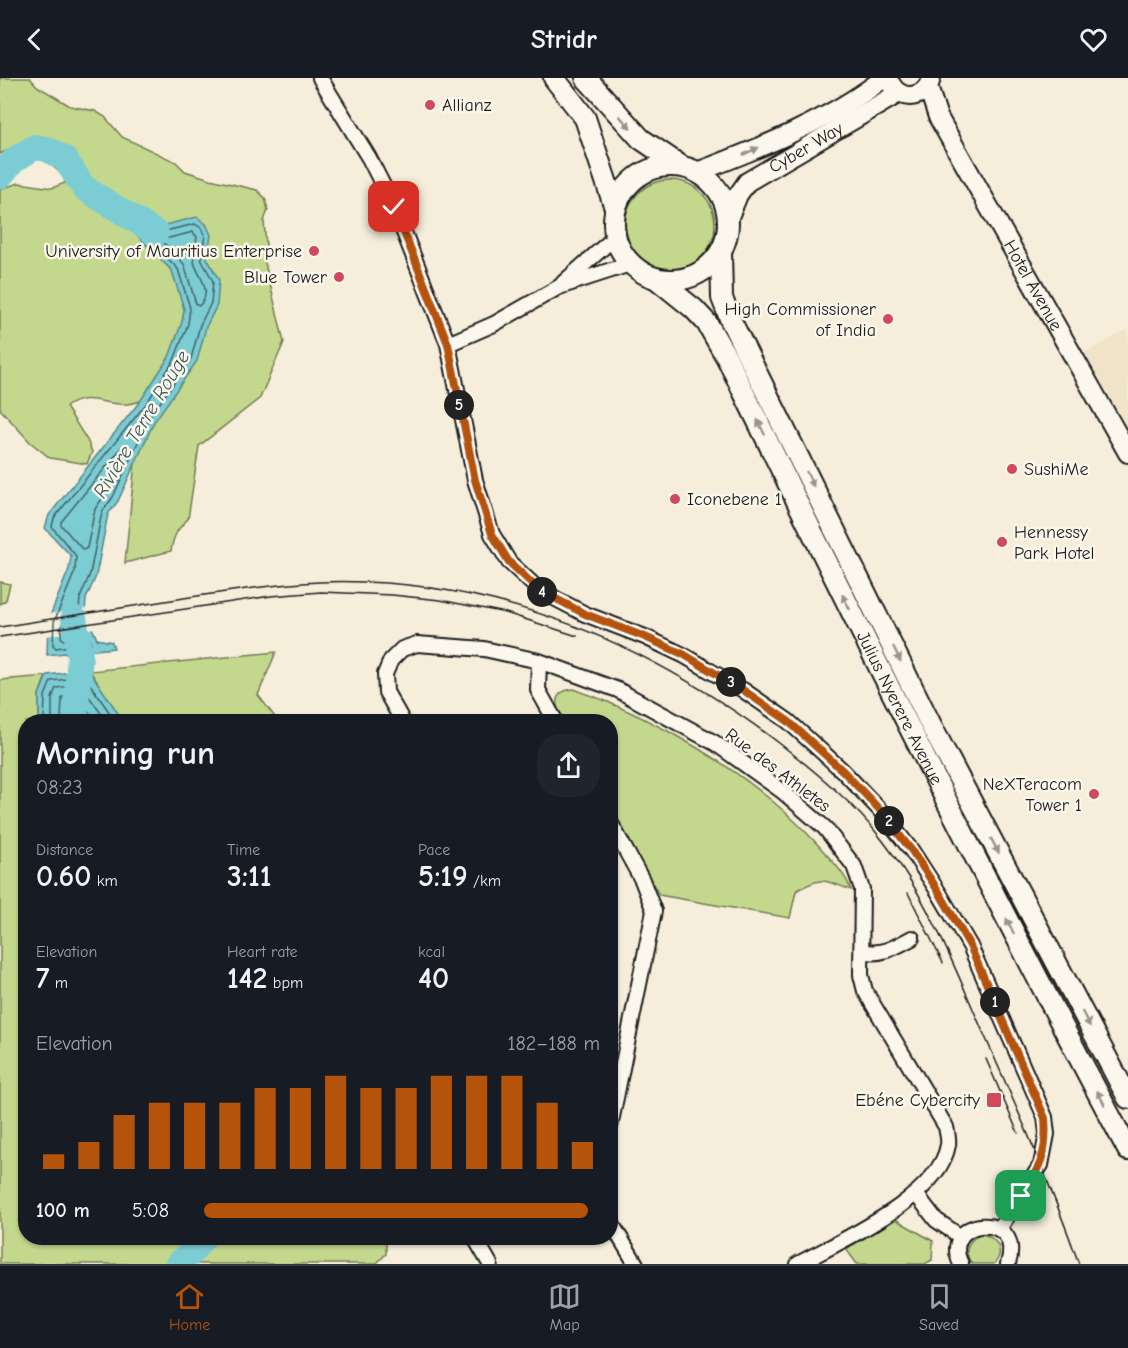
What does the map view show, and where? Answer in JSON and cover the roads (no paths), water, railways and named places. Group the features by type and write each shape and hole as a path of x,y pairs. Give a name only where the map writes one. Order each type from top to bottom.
{"main road":[{"path":"554,78 585,118 615,208"},
{"path":"586,78 641,139 689,169 712,184 723,200 728,219 727,236 721,252 710,266 694,276 677,280 658,279 643,274 630,264 620,251 615,237 613,223 615,208 621,192 633,179 647,170 664,165 689,169"},
{"name":"Julius Nyerere Avenue","path":"721,252 722,298 731,321 935,733 1128,1098"},
{"name":"Julius Nyerere Avenue","path":"658,279 701,316 722,348 913,735 1043,991 1128,1150"}],"street":[{"path":"320,78 369,158 394,207 448,344 475,480 492,534 509,562 539,590 585,614 683,654 743,690 788,721 843,771 879,809 912,851 939,892 970,946 1045,1118 1047,1134 1041,1165 999,1229"},
{"name":"Cyber Way","path":"689,169 742,155 807,126 884,78"},
{"name":"Cyber Way","path":"728,219 738,195 747,182 900,89 918,95 931,81"},
{"name":"Hotel Avenue","path":"931,81 938,117 1128,453"},
{"name":"Hotel Avenue","path":"900,89 938,117"},
{"path":"448,344 494,324 559,286 615,237"},
{"path":"559,286 630,264"},
{"name":"Rue des Athletes","path":"398,714 386,692 385,674 391,660 402,649 417,644 484,649 539,661 618,690 715,743 782,791 825,828 854,866 862,889 861,975 865,992 946,1126 948,1144 939,1167 916,1194 873,1223 798,1264"},
{"path":"539,661 538,690 552,714"},
{"path":"618,836 642,880 654,911 618,1088"},
{"path":"862,951 874,954 888,951 912,938"},
{"path":"916,1194 936,1220 961,1237"},
{"path":"961,1264 957,1253 961,1237 967,1231 982,1224 999,1229 1009,1241 1011,1249 1008,1264"},
{"path":"618,1234 636,1264"},
{"path":"479,1245 489,1264"}],"water":[{"path":"128,212 161,226 197,217 206,224 211,235 207,258 219,280 217,305 206,327 197,361 154,422 118,501 108,514 96,576 86,599 85,612 97,639 112,642 114,648 47,655 48,621 69,569 71,556 45,528 49,515 141,400 169,357 182,322 184,309 172,271 127,225"},
{"path":"89,670 119,714 39,714 39,695 47,675"}],"waterway":[{"name":"Rivière Terre Rouge","path":"0,176 14,160 35,147 47,149 65,159 84,188 156,233"},
{"name":"Rivière Terre Rouge","path":"74,618 80,656 75,714"},
{"name":"Rivière Terre Rouge","path":"178,1264 197,1245"}],"tram line":[{"path":"0,627 267,586 320,582 383,583 445,590 505,603 563,622 620,646 675,674 728,707 779,743 821,777 872,827 899,863 927,909 950,958 1033,1147 1079,1264"},
{"path":"0,637 271,596 321,592 440,600 506,613 577,636"},
{"path":"908,893 943,963"},
{"path":"986,1059 1018,1133"}],"place":[{"name":"Allianz","path":"430,105"},
{"name":"University of Mauritius Enterprise","path":"314,251"},
{"name":"Blue Tower","path":"339,277"},
{"name":"High Commissioner of India","path":"888,319"},
{"name":"SushiMe","path":"1012,469"},
{"name":"Iconebene 1","path":"675,499"},
{"name":"Hennessy Park Hotel","path":"1002,542"},
{"name":"NeXTeracom Tower 1","path":"1094,794"},
{"name":"Ebéne Cybercity","path":"994,1100"}]}
